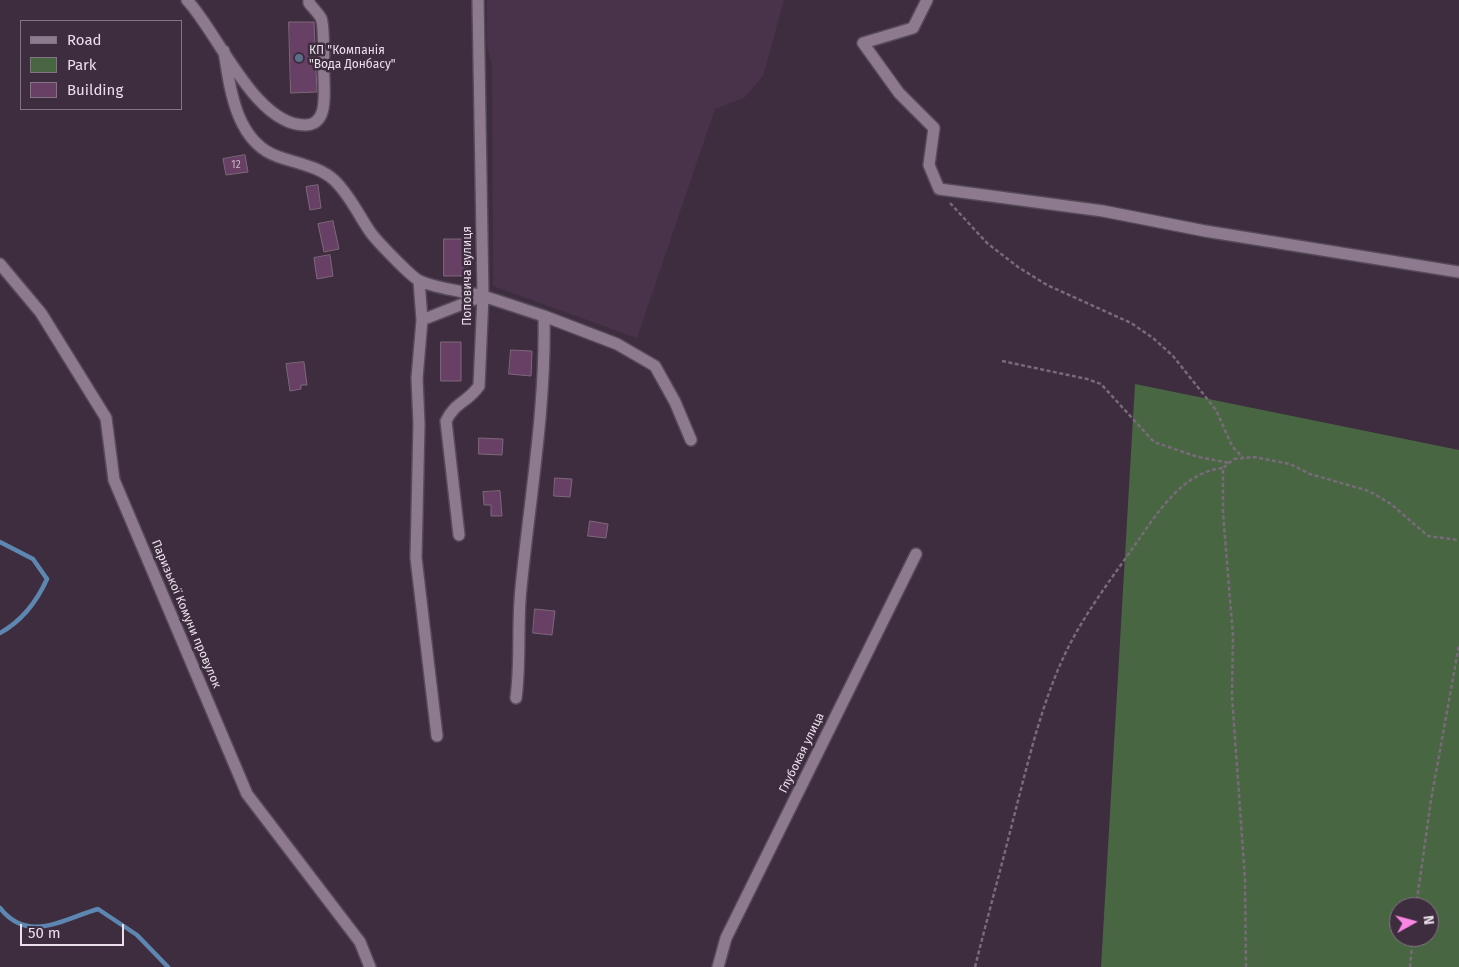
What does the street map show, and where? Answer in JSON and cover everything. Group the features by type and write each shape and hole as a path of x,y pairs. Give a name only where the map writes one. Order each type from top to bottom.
{"street":[{"path":"187,0 211,30 254,94 268,110 297,125 317,123 322,116 324,89 322,19 309,3 309,0"},
{"name":"Поповича вулиця","path":"459,535 446,421 452,408 471,398 479,386 483,296 478,0"},
{"path":"927,0 913,28 863,42 899,93 934,128 929,165 939,189 1103,211 1205,231 1459,272"},
{"path":"224,51 231,96 246,130 258,144 273,155 321,171 334,180 345,193 372,234 419,281 483,296 544,316 617,344 655,366 676,402 691,440"},
{"name":"Паризької Комуни провулок","path":"0,264 41,313 106,418 114,480 248,794 360,942 370,967"},
{"path":"419,281 422,320 417,378 419,424 416,558 437,736"},
{"path":"422,320 483,296"},
{"path":"516,698 519,677 518,618 543,388 544,316"},
{"name":"Глубокая улица","path":"718,967 726,938 916,554"}],"path":[{"path":"939,189 987,243 1018,267 1047,285 1131,323 1153,338 1173,356 1216,410 1232,446 1243,458"},
{"path":"1002,361 1087,379 1101,384 1154,442 1198,457 1230,463"},
{"path":"975,967 1023,780 1050,689 1066,652 1086,616 1168,502 1192,479 1211,469 1223,468 1234,459 1254,457 1290,464 1310,474 1369,491 1391,504 1428,536 1459,540"},
{"path":"1223,468 1223,513 1233,636 1232,696 1244,879 1246,967"},
{"path":"1417,897 1431,800 1459,645"},
{"path":"1410,967 1412,947"}],"shaded area":[{"path":"487,0 784,0 763,76 744,98 715,109 637,338 493,286 492,66 487,46"}],"green space":[{"path":"1135,384 1459,450 1459,967 1101,967"}],"building":[{"path":"289,22 314,22 317,92 291,93"},
{"path":"245,155 248,172 226,175 223,159"},
{"path":"318,185 321,208 310,210 306,187"},
{"path":"333,221 339,249 324,252 318,224"},
{"path":"444,239 467,239 467,276 444,276"},
{"path":"330,255 333,276 317,279 314,258"},
{"path":"441,342 461,342 461,381 441,381"},
{"path":"511,350 532,351 531,376 509,374"},
{"path":"304,362 307,385 301,385 301,389 290,391 286,364"},
{"path":"479,438 503,439 502,455 479,454"},
{"path":"555,478 572,479 570,497 554,496"},
{"path":"500,491 502,516 491,516 491,505 484,505 483,492"},
{"path":"590,521 608,524 606,538 588,536"},
{"path":"535,609 555,611 552,635 533,633"}],"waterway":[{"path":"0,542 33,559 47,579 39,595 28,610 15,623 0,633"},
{"path":"0,908 11,919 22,925 34,927 59,923 98,909 137,935 168,967"}],"place":[{"name":"КП \"Компанія \"Вода Донбасу\"","path":"299,58"}]}
